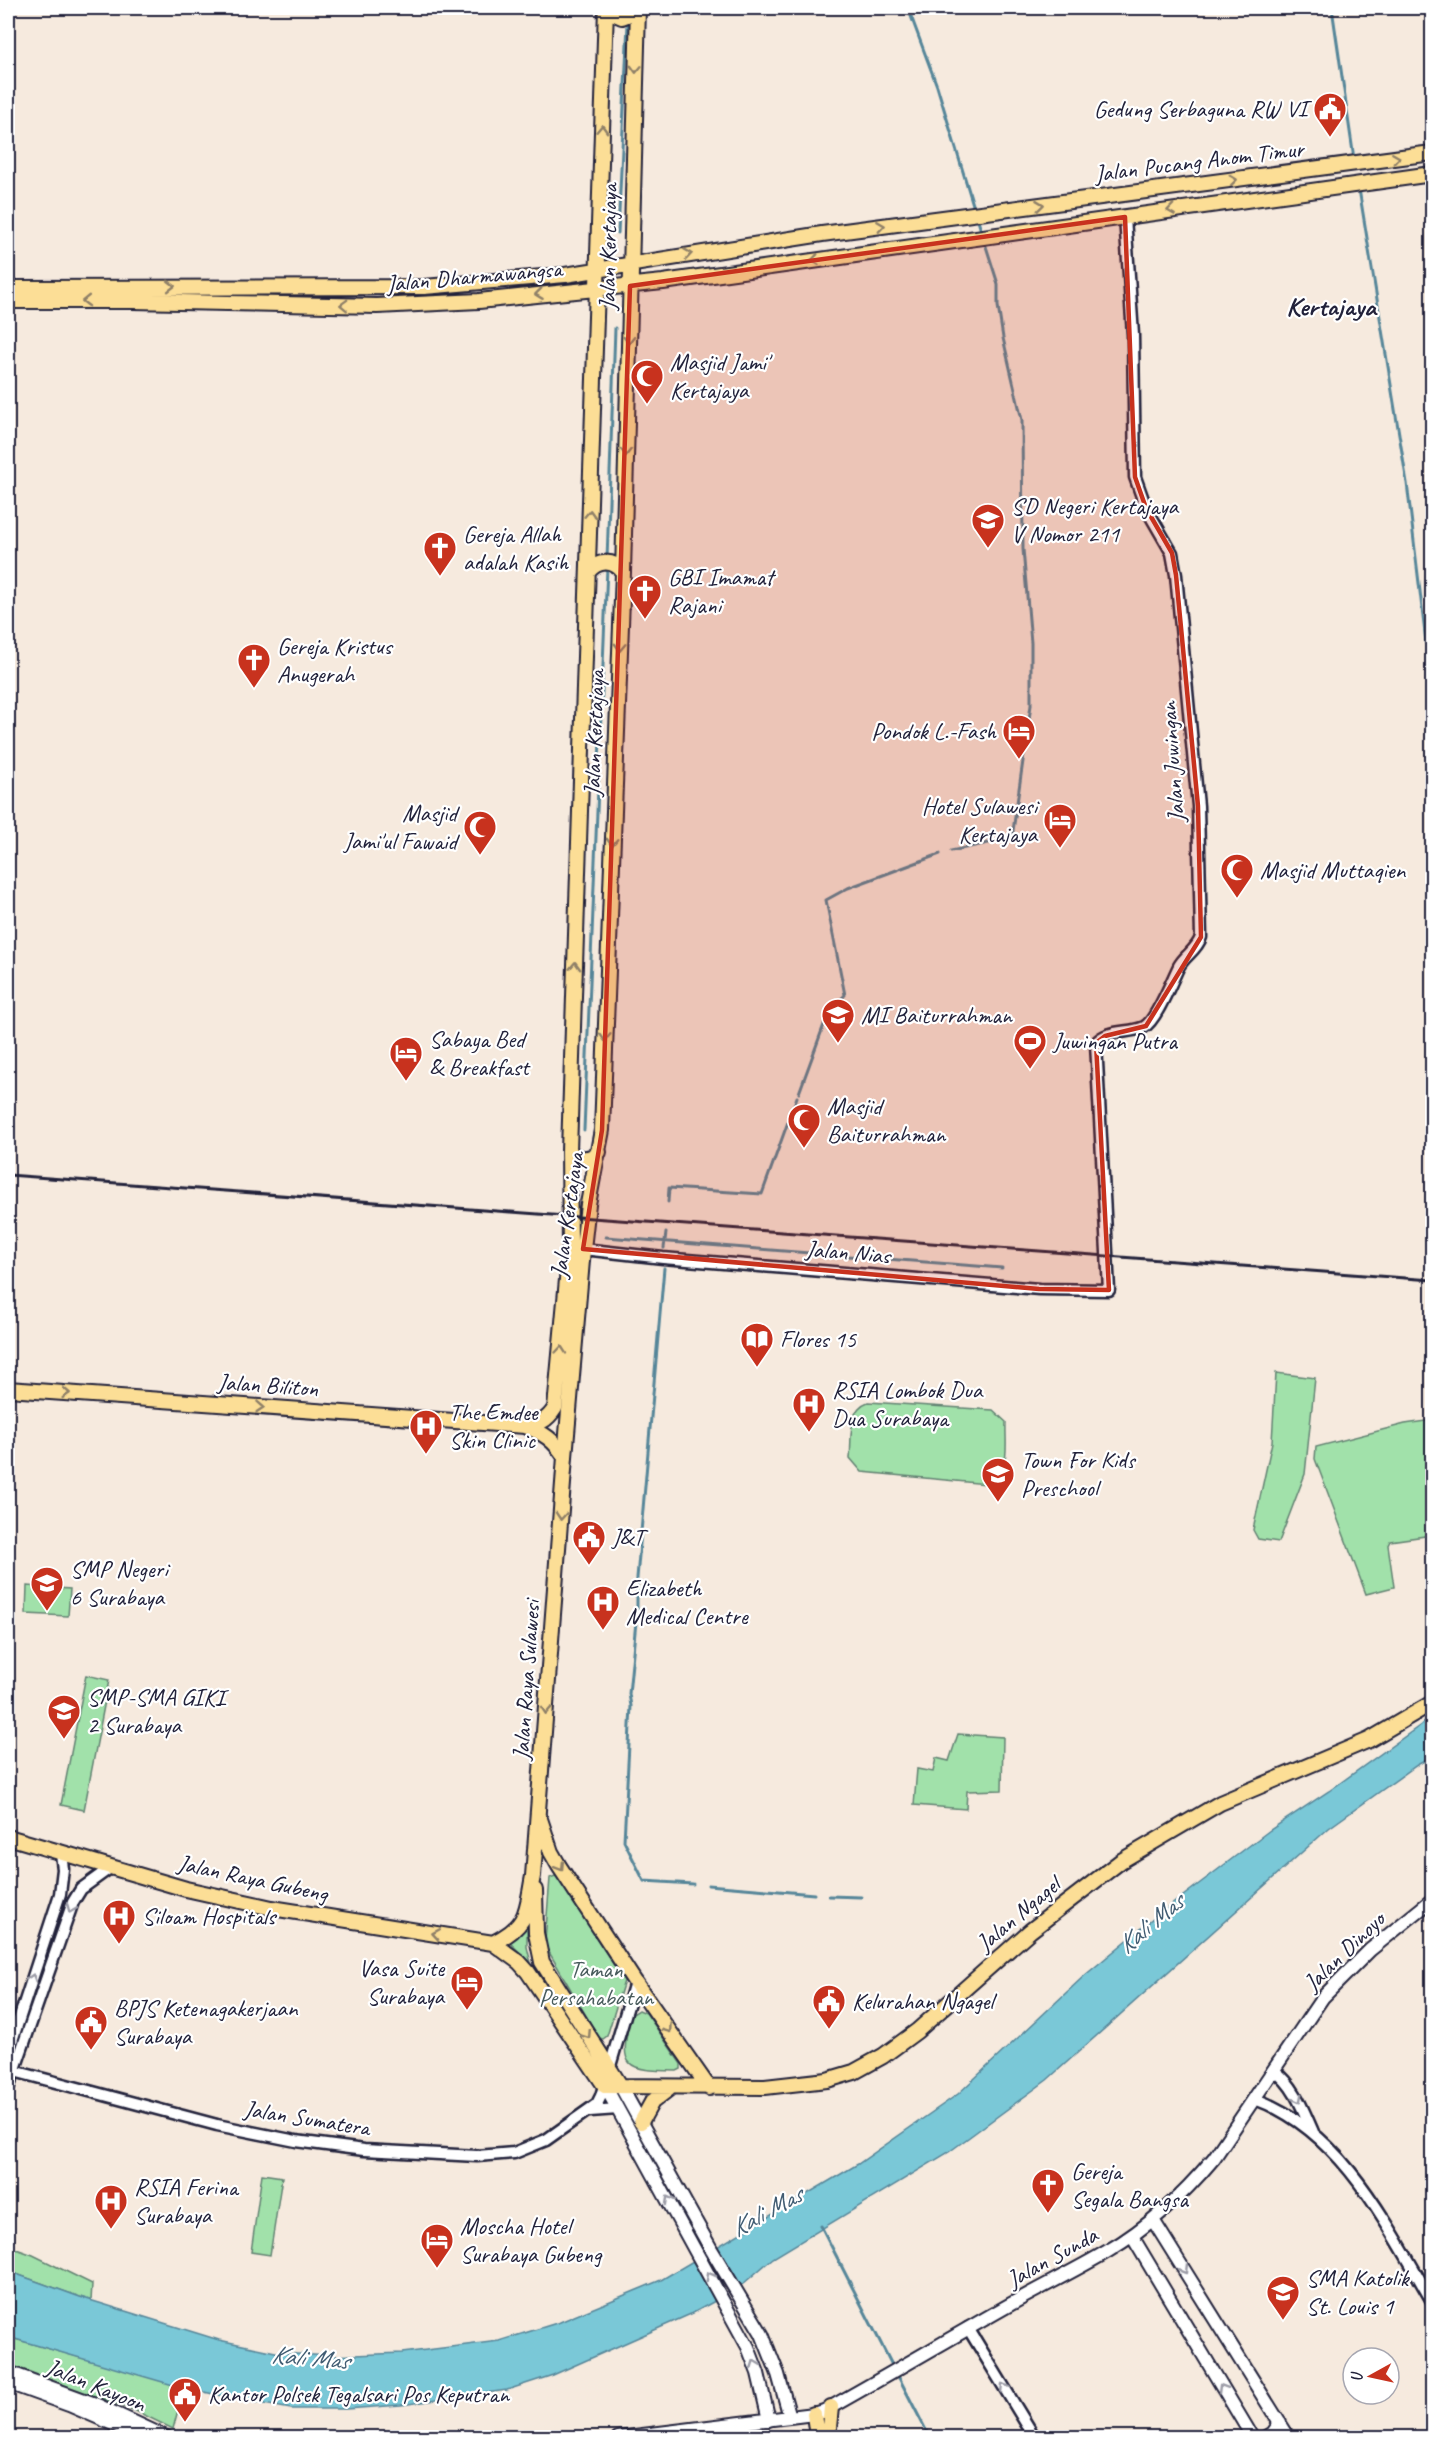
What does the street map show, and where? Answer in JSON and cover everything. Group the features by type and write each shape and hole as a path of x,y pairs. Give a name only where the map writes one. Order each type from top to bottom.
{"main road":[{"path":"606,9 622,16 638,9"},
{"name":"Jalan Kertajaya","path":"525,1426 539,1424 546,1420 555,1408 570,1247 569,1151 592,568 597,288 606,9"},
{"name":"Jalan Kertajaya","path":"565,1457 588,1204 602,1130 638,9"},
{"name":"Jalan Pucang Anom Timur","path":"976,213 1432,153"},
{"name":"Jalan Pucang Anom Timur","path":"983,237 1432,174"},
{"name":"Jalan Dharmawangsa","path":"8,288 132,294 424,287 566,275 630,263 976,213"},
{"name":"Jalan Dharmawangsa","path":"132,294 377,306 479,301 630,286 983,237"},
{"name":"Jalan Dharmawangsa","path":"8,302 113,294"},
{"path":"592,568 605,562 619,569"},
{"path":"569,1151 582,1159 599,1152"},
{"name":"Jalan Biliton","path":"8,1389 525,1426"},
{"path":"525,1426 547,1436 565,1457"},
{"name":"Jalan Raya Sulawesi","path":"493,1943 511,1934 523,1922 533,1876 565,1457"},
{"name":"Jalan Ngagel","path":"605,2086 765,2087 827,2080 870,2064 917,2031 1030,1931 1121,1861 1220,1803 1369,1740 1432,1703"},
{"path":"538,1813 551,1852 559,1866 635,1982 709,2088"},
{"name":"Jalan Raya Gubeng","path":"8,1837 186,1889 272,1908 493,1943"},
{"path":"533,1876 537,1941 542,1962 620,2085 711,2249 762,2334 771,2354 790,2417"},
{"name":"Jalan Dinoyo","path":"1255,2099 1305,2022 1342,1976 1432,1900"},
{"path":"493,1943 519,1962 528,1972 605,2086 754,2360 769,2420"},
{"path":"641,2122 652,2102 670,2088"},
{"name":"Jalan Sunda","path":"618,2438 814,2414 831,2407 1132,2236 1153,2220 1195,2180 1255,2099"},
{"path":"1153,2220 1289,2438"},
{"path":"1132,2236 1254,2438"},
{"name":"Jalan Kayoon","path":"8,2372 95,2404 168,2438"},
{"name":"Jalan Kayoon","path":"8,2383 69,2405 145,2438"},
{"path":"828,2438 831,2407"},
{"path":"814,2414 817,2438"},
{"path":"1265,2438 1273,2433 1280,2423"}],"street":[{"name":"Jalan Juwingan","path":"1109,1290 1096,1043 1105,1036 1146,1026 1181,963 1199,945 1201,937 1198,806 1176,575 1172,553 1146,508 1135,477 1133,335 1125,217"},
{"name":"Jalan Nias","path":"583,1249 675,1259 1027,1288 1109,1290"},
{"path":"8,2053 62,1882 61,1854"},
{"path":"8,2089 74,1902 81,1889 110,1868"},
{"path":"44,1942 57,1946"},
{"name":"Jalan Sumatera","path":"14,2071 227,2127 323,2146 497,2156 531,2147 561,2131 590,2111 605,2086 635,1982"},
{"path":"1275,2071 1297,2095 1314,2133"},
{"path":"1255,2099 1275,2107 1314,2133 1367,2191 1432,2301"},
{"path":"590,2111 618,2109"},
{"path":"968,2328 1035,2438"}],"highlighted area":[{"path":"1125,217 1135,477 1146,508 1172,553 1176,575 1198,806 1201,937 1146,1026 1105,1036 1096,1043 1109,1290 1039,1289 583,1249 602,1130 630,286"}],"green space":[{"path":"1276,1373 1315,1378 1305,1474 1279,1542 1258,1539 1253,1530 1272,1442"},
{"path":"868,1402 993,1410 1006,1422 1004,1466 995,1479 987,1484 862,1472 850,1458 851,1434 857,1411"},
{"path":"1432,1420 1432,1535 1390,1541 1388,1545 1394,1587 1366,1594 1315,1459 1316,1447 1405,1424"},
{"path":"27,1586 70,1589 68,1616 26,1614"},
{"path":"86,1675 109,1680 84,1810 61,1805"},
{"path":"958,1734 1003,1737 1002,1790 967,1791 966,1809 914,1805 917,1769 933,1772 936,1758 949,1761"},
{"name":"Taman Persahabatan","path":"555,1876 624,1981 607,2036 603,2039 599,2038 546,1947 550,1878"},
{"path":"527,1926 527,1947 531,1963 509,1942 521,1934"},
{"path":"639,2010 646,2013 681,2064 681,2069 677,2071 646,2069 630,2063 626,2056 625,2046 627,2033 631,2015"},
{"path":"262,2174 282,2177 270,2255 251,2252"},
{"path":"8,2246 33,2255 92,2284 91,2301 8,2271"},
{"path":"8,2337 184,2387 173,2429 138,2412 8,2364"}],"water":[{"name":"Kali Mas","path":"1432,1717 1432,1757 1417,1765 1329,1828 1047,2080 949,2152 773,2258 743,2284 715,2301 553,2375 507,2390 401,2405 346,2409 291,2409 173,2385 8,2337 8,2271 80,2297 219,2340 280,2353 330,2356 402,2353 499,2341 560,2322 661,2280 858,2164 958,2094 1084,1976 1154,1918 1270,1830"}],"pier":[{"path":"715,2245 738,2290 716,2304 692,2258"}],"waterway":[{"path":"908,8 937,86 974,208"},
{"path":"1332,8 1354,159"},
{"path":"618,233 628,23"},
{"path":"1359,189 1407,483 1432,692"},
{"path":"977,217 982,234"},
{"path":"951,851 1012,838 1031,705 1031,643 1023,549 1022,420 1003,338 998,306 998,284 984,240"},
{"path":"607,560 615,328"},
{"path":"584,1130 607,567"},
{"path":"799,1093 829,1011 845,995 826,900 848,888 940,854"},
{"path":"668,1202 669,1188 762,1194 797,1097"},
{"path":"664,1248 666,1233"},
{"path":"606,1237 1002,1268"},
{"path":"664,1268 637,1578 637,1611 629,1694 631,1706 624,1841 644,1881 693,1884"},
{"path":"708,1885 814,1894"},
{"path":"829,1896 861,1897"},
{"path":"821,2226 893,2367"},
{"path":"896,2372 930,2438"}],"railway":[{"path":"8,1175 1432,1280"}],"place":[{"name":"Gedung Serbaguna RW VI","path":"1330,138"},
{"name":"Masjid Jami' Kertajaya","path":"647,405"},
{"name":"SD Negeri Kertajaya V Nomor 211","path":"988,549"},
{"name":"Gereja Allah adalah Kasih","path":"440,577"},
{"name":"GBI Imamat Rajani","path":"645,620"},
{"name":"Gereja Kristus Anugerah","path":"254,689"},
{"name":"Pondok L.-Fash","path":"1019,760"},
{"name":"Hotel Sulawesi Kertajaya","path":"1060,849"},
{"name":"Masjid Jami'ul Fawaid","path":"480,856"},
{"name":"Masjid Muttaqien","path":"1237,899"},
{"name":"MI Baiturrahman","path":"838,1044"},
{"name":"Juwingan Putra","path":"1030,1070"},
{"name":"Sabaya Bed & Breakfast","path":"406,1082"},
{"name":"Masjid Baiturrahman","path":"804,1149"},
{"name":"Flores 15","path":"757,1368"},
{"name":"RSIA Lombok Dua Dua Surabaya","path":"809,1433"},
{"name":"The Emdee Skin Clinic","path":"426,1455"},
{"name":"Town For Kids Preschool","path":"998,1503"},
{"name":"J&T","path":"589,1566"},
{"name":"SMP Negeri 6 Surabaya","path":"47,1612"},
{"name":"Elizabeth Medical Centre","path":"603,1631"},
{"name":"SMP-SMA GIKI 2 Surabaya","path":"64,1740"},
{"name":"Siloam Hospitals","path":"119,1945"},
{"name":"Vasa Suite Surabaya","path":"467,2011"},
{"name":"Kelurahan Ngagel","path":"829,2030"},
{"name":"BPJS Ketenagakerjaan Surabaya","path":"91,2051"},
{"name":"Gereja Segala Bangsa","path":"1048,2214"},
{"name":"RSIA Ferina Surabaya","path":"111,2230"},
{"name":"Moscha Hotel Surabaya Gubeng","path":"437,2269"},
{"name":"SMA Katolik St. Louis 1","path":"1283,2321"},
{"name":"Kantor Polsek Tegalsari Pos Keputran","path":"185,2423"}],"district":[{"name":"Kertajaya","path":"1331,306"}]}
